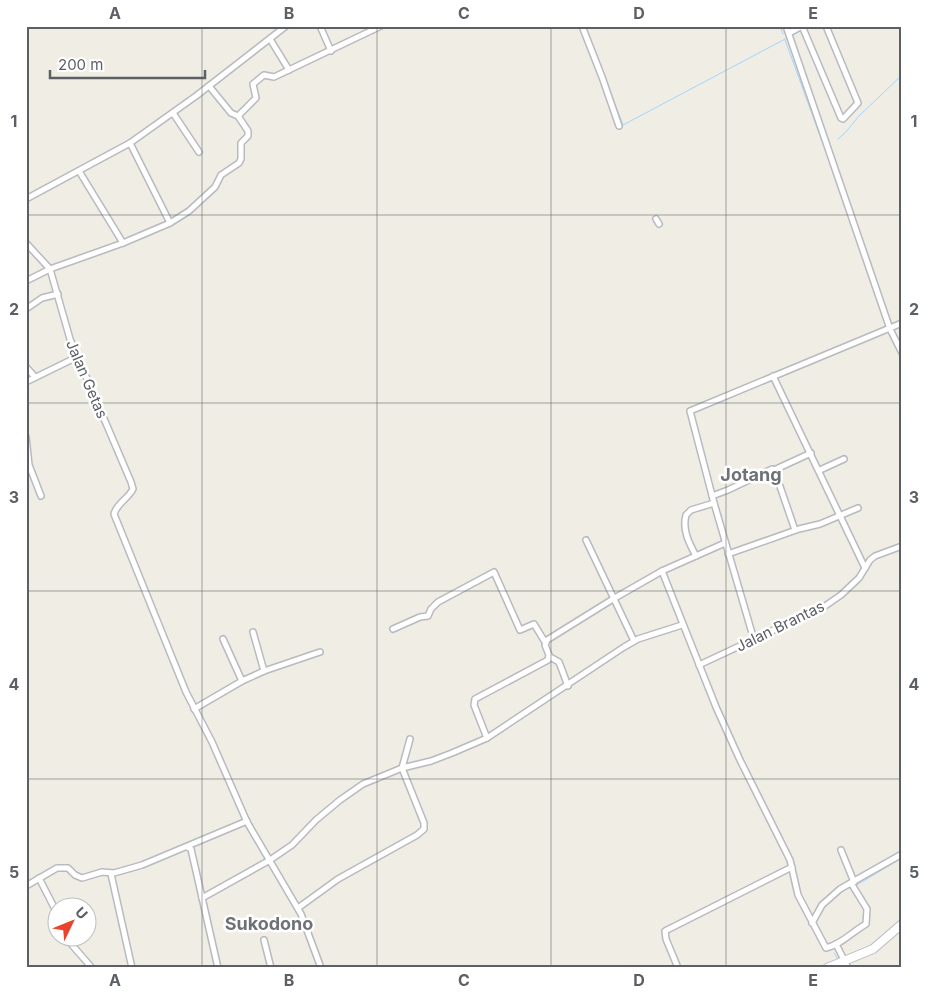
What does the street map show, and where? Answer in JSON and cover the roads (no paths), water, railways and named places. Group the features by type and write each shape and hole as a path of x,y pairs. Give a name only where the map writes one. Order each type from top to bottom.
{"main road":[{"path":"827,968 873,949 902,924"}],"street":[{"path":"26,199 130,143 209,86 286,26"},
{"path":"320,26 331,51"},
{"path":"366,26 368,33"},
{"path":"238,116 256,98 254,82 265,75 274,77 381,26"},
{"path":"582,26 619,126"},
{"path":"786,26 847,208 890,329 902,353"},
{"path":"789,33 802,26 841,118 843,118 858,103 826,26"},
{"path":"270,39 289,70"},
{"path":"26,281 50,269 123,243 170,223 189,211 215,187 221,175 239,164 241,160 241,143 248,133 238,116 231,113 209,86"},
{"path":"173,113 199,152"},
{"path":"130,143 170,223"},
{"path":"79,171 123,243"},
{"name":"Jalan Getas","path":"26,243 50,269 77,357 89,380 133,489 118,504 114,514 165,644 194,709"},
{"path":"26,309 42,298 58,294"},
{"path":"754,640 728,554 690,411 902,323"},
{"path":"26,382 77,357"},
{"path":"26,367 35,377"},
{"path":"773,376 820,470 865,568"},
{"path":"26,439 29,466 41,496"},
{"path":"712,496 767,470 774,470 811,453"},
{"path":"820,470 844,459"},
{"path":"774,470 795,530"},
{"path":"696,556 685,530 686,515 691,510 714,503"},
{"path":"728,554 795,530 820,524 858,508"},
{"path":"586,540 634,641"},
{"path":"545,642 614,598 662,572 725,543"},
{"name":"Jalan Brantas","path":"699,665 825,606 841,595 859,578 870,560 875,556 902,546"},
{"path":"393,629 420,617 428,616 431,609 438,602 494,572 520,630 534,624 545,642 550,657 559,662 568,686"},
{"path":"662,572 682,625 740,760 763,803 792,867 798,895 825,947 836,945 866,924 867,909 853,884 841,850"},
{"path":"202,898 270,860 292,845 316,820 354,790 375,778 402,768 431,761 487,738 634,641 682,625"},
{"path":"253,632 264,671"},
{"path":"223,639 242,681"},
{"path":"320,652 264,671 242,681 194,709 212,742 247,821 298,908 321,968"},
{"path":"487,738 473,702 550,657"},
{"path":"298,908 338,879 417,835 424,829 424,823 402,768 410,739"},
{"path":"26,886 57,868 68,868 75,875 82,878 102,872 111,874 142,865 247,821"},
{"path":"187,846 191,849 218,968"},
{"path":"812,922 822,905 840,889 853,884 902,854"},
{"path":"678,968 666,940 665,931 792,867"},
{"path":"111,874 132,968"},
{"path":"39,878 48,896"},
{"path":"264,940 271,968"},
{"path":"836,945 841,963"},
{"path":"73,946 92,968"}],"waterway":[{"path":"780,26 783,34"},
{"path":"791,36 802,30"},
{"path":"589,36 623,125 787,38"},
{"path":"785,40 822,141"},
{"path":"838,139 902,75"},
{"path":"855,886 902,858"},
{"path":"834,953 838,959"}],"district":[{"name":"Jotang","path":"751,474"},
{"name":"Sukodono","path":"269,923"}]}
